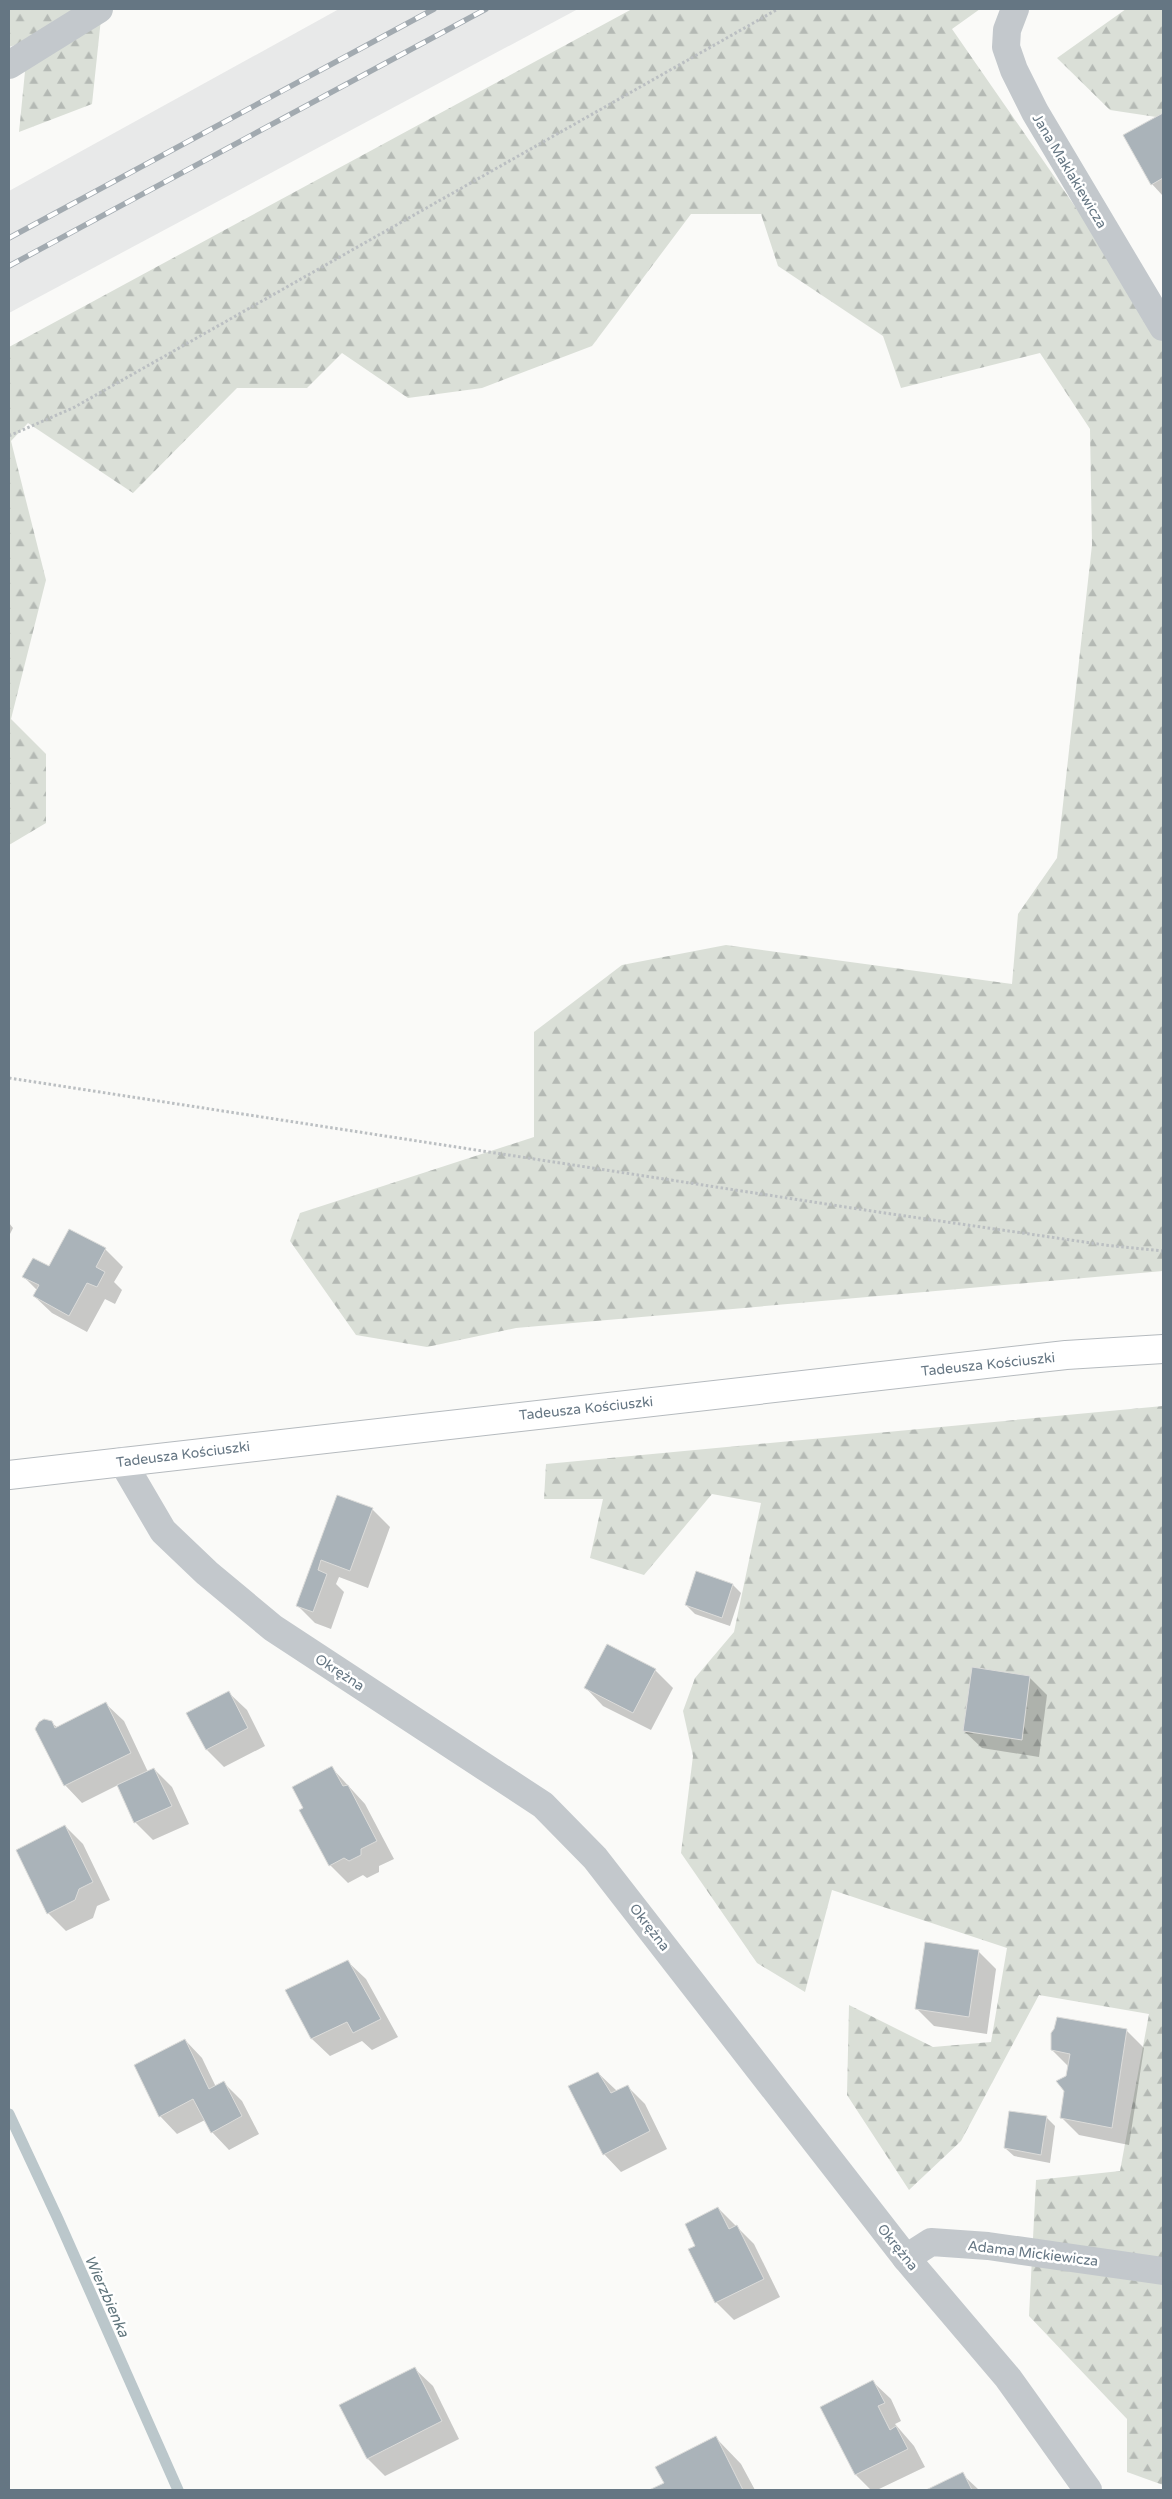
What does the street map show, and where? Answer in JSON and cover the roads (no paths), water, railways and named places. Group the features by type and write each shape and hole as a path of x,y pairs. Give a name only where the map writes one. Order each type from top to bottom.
{"main road":[{"name":"Tadeusza Kościuszki","path":"9,1475 1066,1355 1163,1349"}],"street":[{"path":"9,65 99,9"},
{"name":"Jana Maklakiewicza","path":"1015,9 1007,30 1006,47 1014,70 1035,112 1163,327"},
{"name":"Okrężna","path":"122,1461 163,1531 207,1573 273,1628 543,1805 595,1858 906,2258 1008,2378 1088,2490"},
{"name":"Adama Mickiewicza","path":"906,2258 931,2242 988,2246 1163,2271"}],"waterway":[{"name":"Wierzbienka","path":"9,2114 58,2219 178,2490"}],"railway":[{"path":"9,238 434,9"},
{"path":"9,266 486,9"}]}
